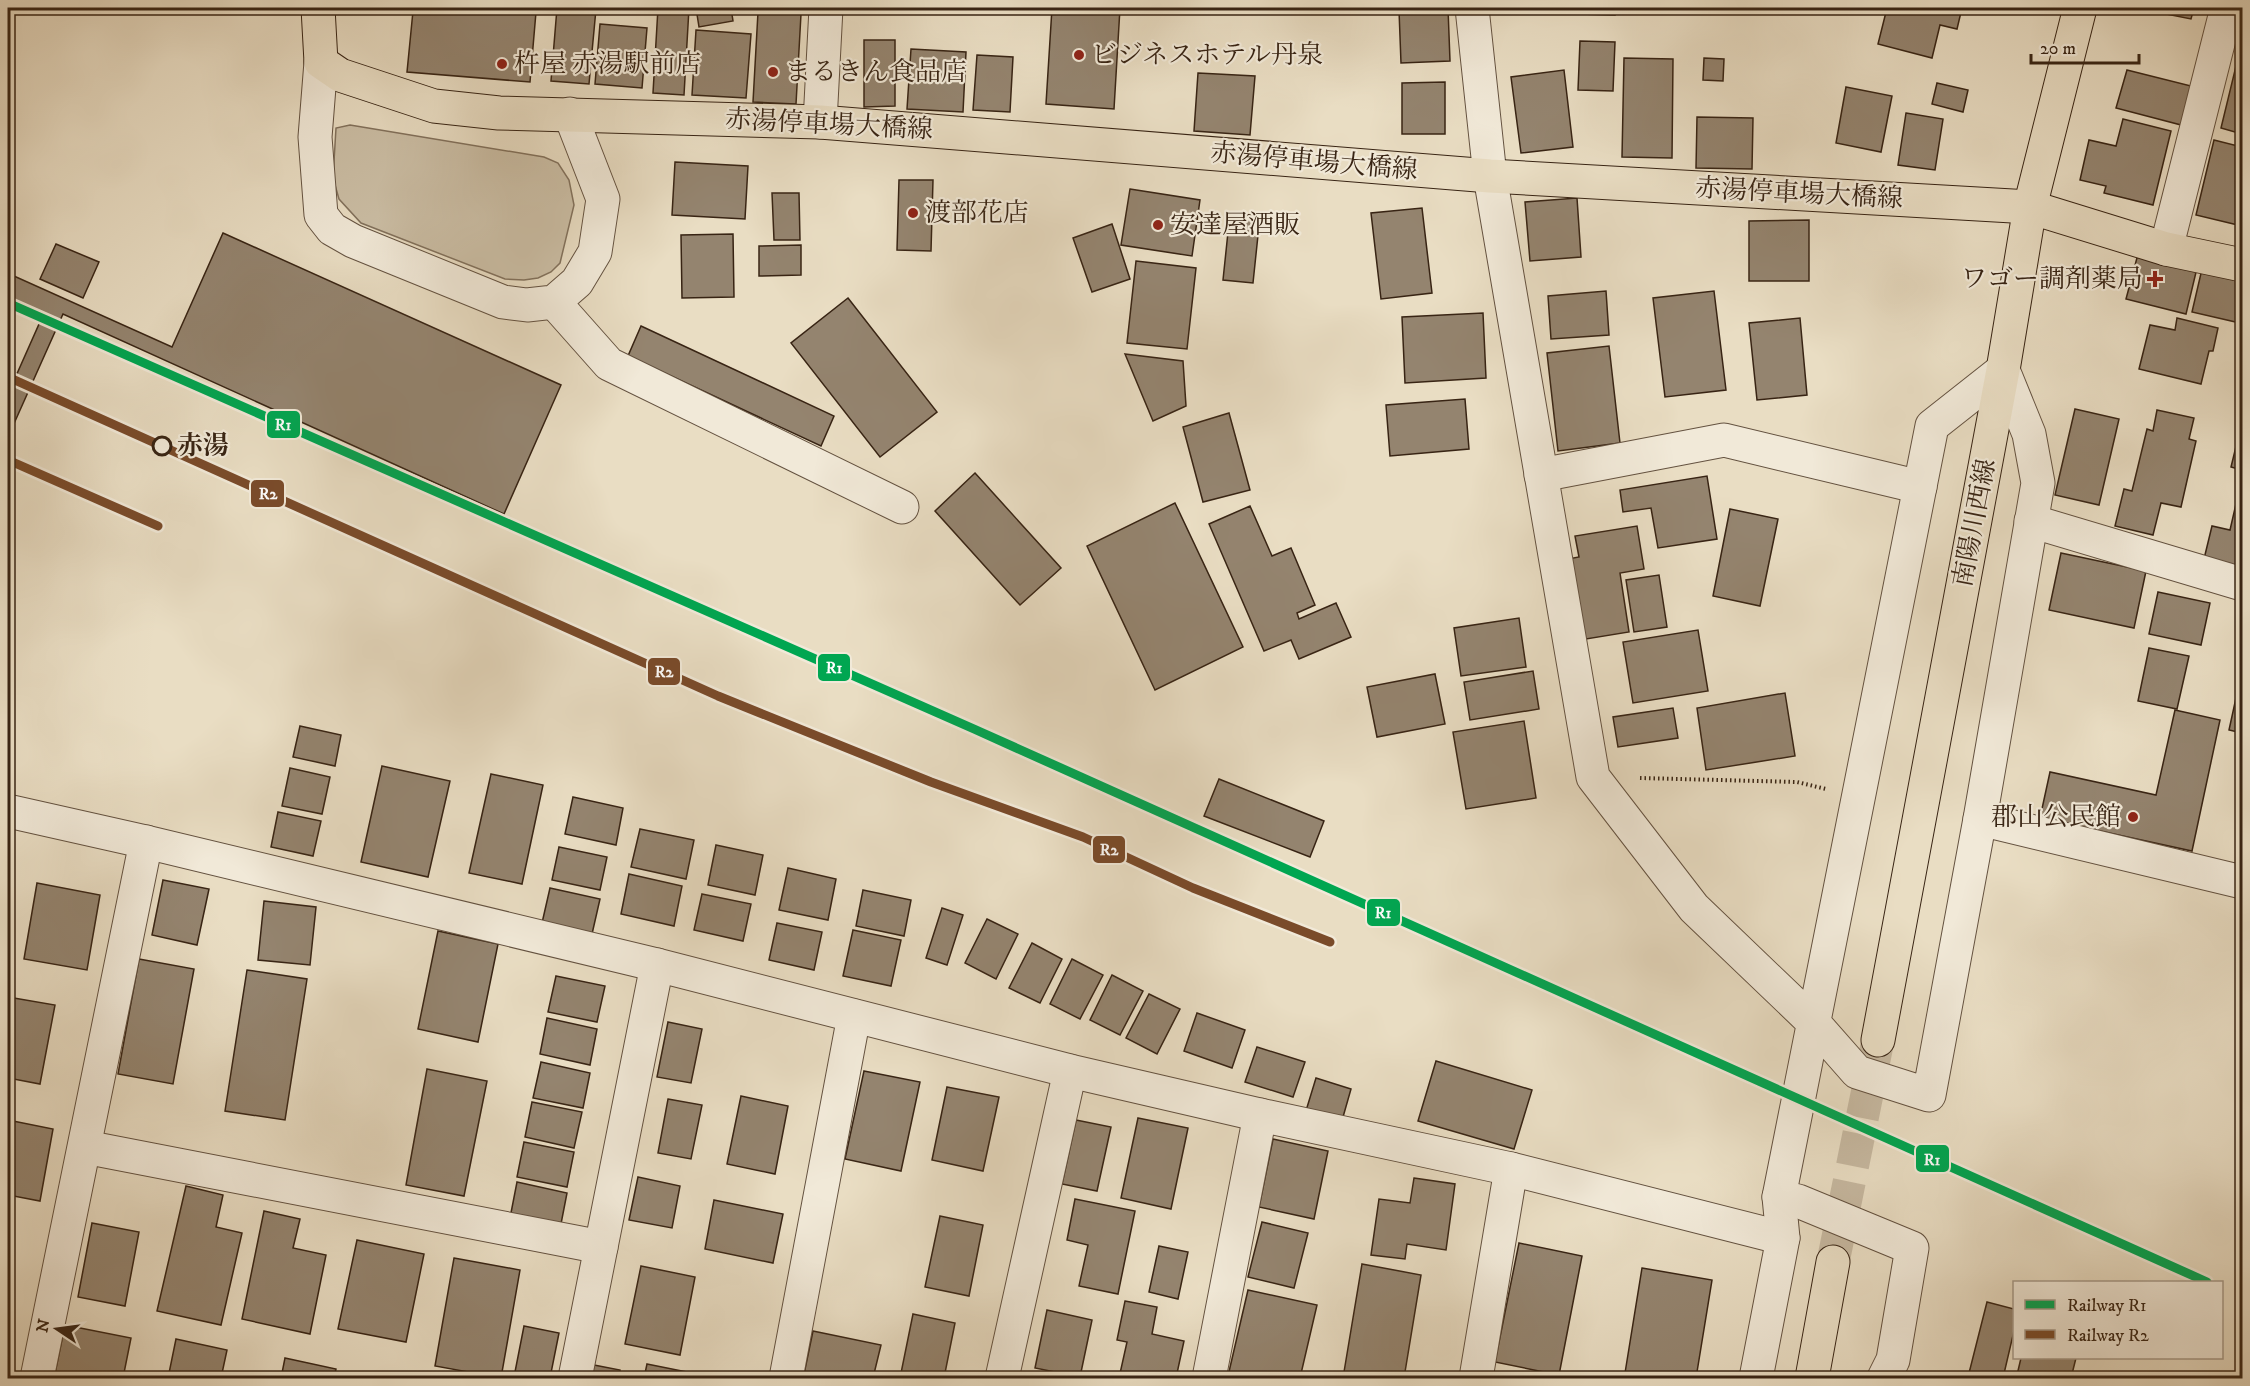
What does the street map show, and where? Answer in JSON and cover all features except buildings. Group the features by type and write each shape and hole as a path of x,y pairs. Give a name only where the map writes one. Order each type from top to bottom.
{"main road":[{"path":"318,8 321,62"},
{"name":"南陽川西線","path":"1878,1040 2003,370 2030,207 2080,8"},
{"name":"赤湯停車場大橋線","path":"321,62 340,75 434,106 499,113 820,122 1490,176 2030,207 2166,249 2242,265"},
{"path":"1812,1378 1833,1262"}],"street":[{"path":"820,122 826,8"},
{"path":"1472,8 1490,176 1593,777 1694,908 1813,1022 1857,1072 1929,1095 1980,819 2038,483 2029,434 2003,370 1932,426 1813,1022 1779,1197 1783,1238 1756,1378"},
{"path":"2166,249 2227,8"},
{"path":"321,62 315,137 316,179 321,215 332,229 353,241 503,302 527,305 554,302 577,282 595,252 603,199 570,114"},
{"path":"554,302 609,364 902,507"},
{"path":"1541,475 1724,440 1920,487"},
{"path":"2031,521 2242,584"},
{"path":"8,811 657,965 1070,1071 1511,1169 1783,1238"},
{"path":"1980,819 2242,882"},
{"path":"37,1378 146,842"},
{"path":"575,1378 657,965"},
{"path":"786,1378 854,1016"},
{"path":"1002,1378 1070,1071"},
{"path":"1209,1378 1260,1115"},
{"path":"85,1147 601,1247"},
{"path":"1476,1378 1511,1169"},
{"path":"1779,1197 1798,1201 1912,1248 1893,1360 1884,1378"}],"path":[{"path":"1593,777 1797,782 1859,797"}],"shaded area":[{"path":"350,125 544,157 558,163 569,180 574,205 560,263 551,272 538,278 505,279 361,223 339,199 333,178 336,128"}],"tunnel":[{"path":"1833,1262 1878,1040"}],"railway":[{"path":"8,460 158,526"}],"rail line":[{"name":"R1","path":"8,303 974,729 2205,1281"},
{"name":"R2","path":"8,377 718,696 931,782 1083,837 1193,888 1330,942"},
{"name":"R2","path":"8,460 158,526"}],"place":[{"name":"ビジネスホテル丹泉","path":"1079,55"},
{"name":"杵屋 赤湯駅前店","path":"502,64"},
{"name":"まるきん食品店","path":"773,72"},
{"name":"渡部花店","path":"913,213"},
{"name":"安達屋酒販","path":"1158,225"},
{"name":"ワゴー調剤薬局","path":"2155,279"},
{"name":"赤湯","path":"162,446"},
{"name":"郡山公民館","path":"2133,817"}]}
